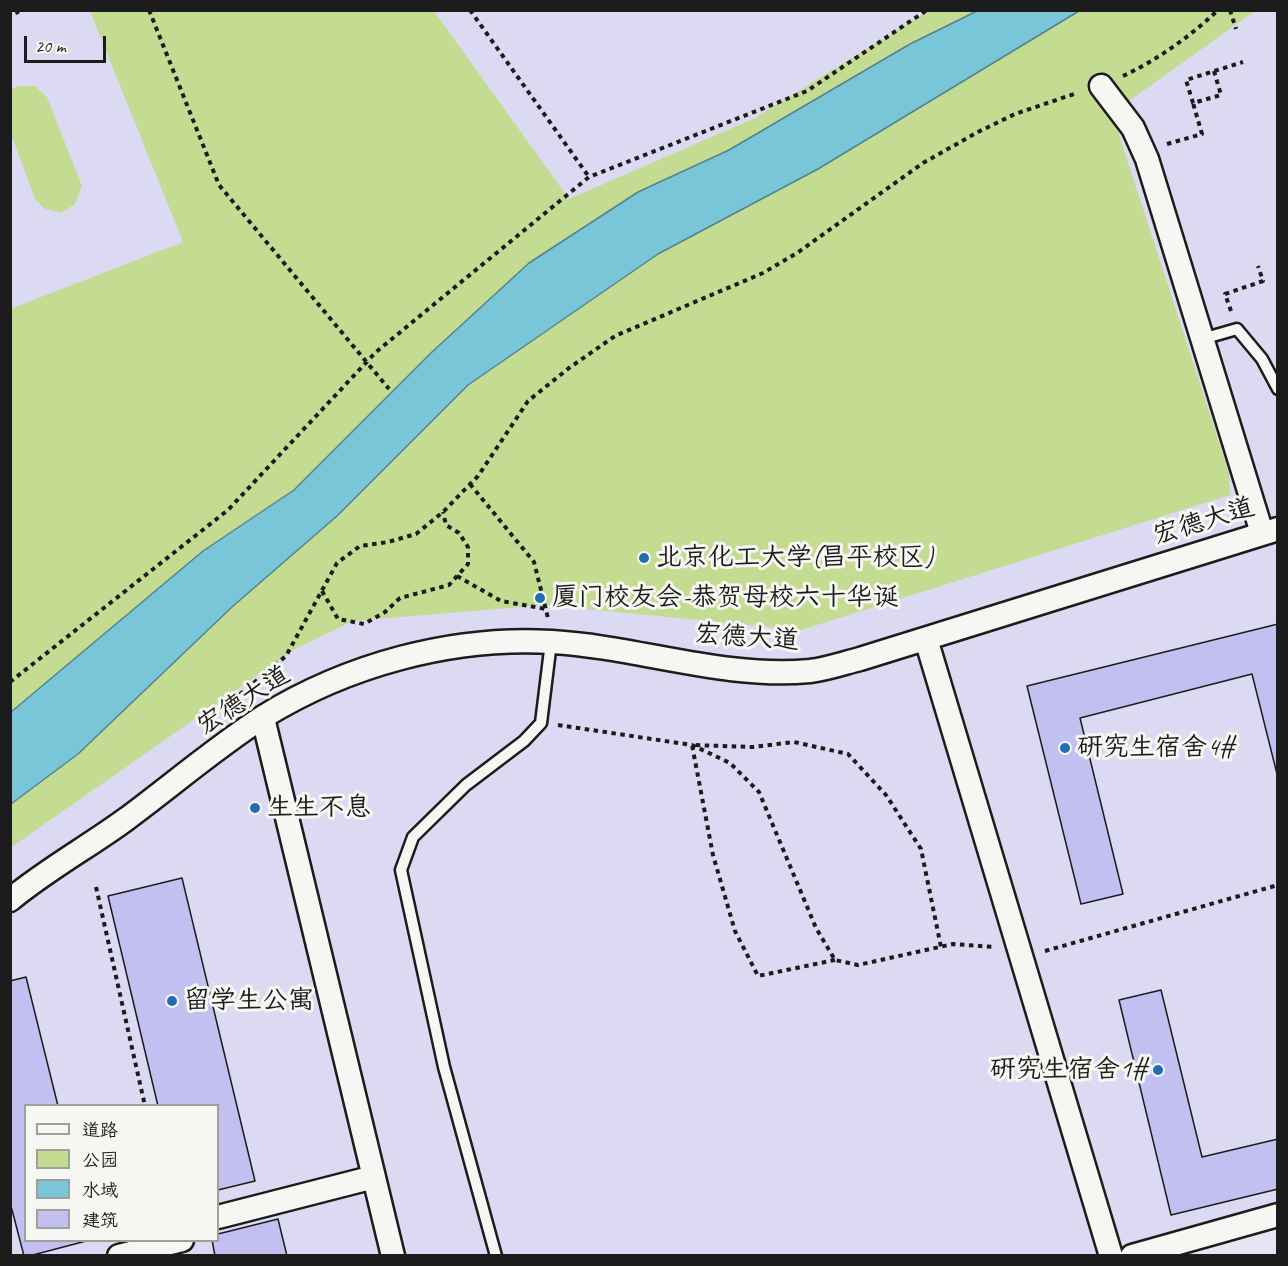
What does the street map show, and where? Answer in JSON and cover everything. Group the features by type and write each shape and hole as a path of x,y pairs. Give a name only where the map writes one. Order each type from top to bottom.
{"street":[{"path":"1101,86 1133,128 1144,151 1202,339 1270,531"},
{"name":"宏德大道","path":"11,898 101,837 263,718 320,686 387,662 479,644 551,642 612,649 724,668 811,671 926,639 1270,531"},
{"path":"926,639 1111,1256"},
{"path":"263,718 393,1256"},
{"path":"219,1217 374,1177"},
{"path":"1132,1256 1278,1215"},
{"path":"119,1256 174,1242"}],"lane":[{"path":"1202,339 1237,329 1262,359 1278,389"},
{"path":"496,1256 444,1067 401,870 413,837 466,785 524,741 541,723 551,642"}],"path":[{"path":"16,10 19,16"},
{"path":"149,10 219,185 389,389"},
{"path":"470,10 589,177"},
{"path":"10,682 228,510 367,362 589,177 807,91 927,10"},
{"path":"226,706 286,656 337,563 360,546 388,542 416,534 443,512 470,484 528,401 615,336 763,273 797,253 923,163 1015,114 1101,86 1139,68 1202,26 1218,10"},
{"path":"1230,10 1236,29"},
{"path":"1144,151 1202,134 1186,80 1243,62"},
{"path":"1193,103 1221,95 1214,71"},
{"path":"1237,329 1225,294 1263,281 1258,266"},
{"path":"470,484 534,562 546,609 551,642"},
{"path":"321,591 338,619 364,624 385,612 400,598 449,585 468,564 468,547 459,533 446,525 443,512"},
{"path":"457,576 501,601 546,609"},
{"path":"541,723 692,745 753,747 794,742 848,754 886,795 921,849 941,947"},
{"path":"692,745 713,855 735,931 758,976 835,960 858,965 953,944 1020,953 1278,885"},
{"path":"692,745 730,763 759,792 816,928 835,960"},
{"path":"96,887 145,1104"}],"shaded area":[{"name":"北京化工大学(昌平校区)","path":"10,11 1277,11 1277,1227 1184,1256 11,1255"}],"green space":[{"path":"90,11 434,11 569,199 755,118 928,11 1255,11 1112,113 1229,473 1230,495 801,630 545,605 353,621 295,649 13,846 10,842 10,309 183,242"},
{"path":"18,86 35,86 47,97 82,186 75,204 61,213 45,209 35,199 11,134 11,90"}],"water":[{"path":"979,10 1079,11 818,169 658,254 468,385 337,516 232,607 78,754 11,804 11,712 203,551 294,490 432,352 529,263 638,192 729,150 910,44"}],"building":[{"name":"研究生宿舍4#","path":"1278,624 1278,778 1252,674 1080,718 1123,894 1081,904 1027,686"},
{"name":"留学生公寓","path":"182,878 255,1181 219,1190 219,1104 158,1104 108,896"},
{"path":"26,977 58,1104 24,1104 24,1242 82,1242 29,1256 24,1256 10,1202 10,981"},
{"name":"研究生宿舍1#","path":"1161,990 1202,1157 1278,1139 1278,1189 1171,1215 1119,1000"},
{"path":"278,1219 287,1256 215,1256 212,1242 219,1242 219,1234"}],"place":[{"name":"北京化工大学(昌平校区)","path":"644,558"},
{"name":"厦门校友会-恭贺母校六十华诞","path":"540,598"},
{"name":"研究生宿舍4#","path":"1065,748"},
{"name":"生生不息","path":"255,808"},
{"name":"留学生公寓","path":"172,1001"},
{"name":"研究生宿舍1#","path":"1158,1070"}]}
